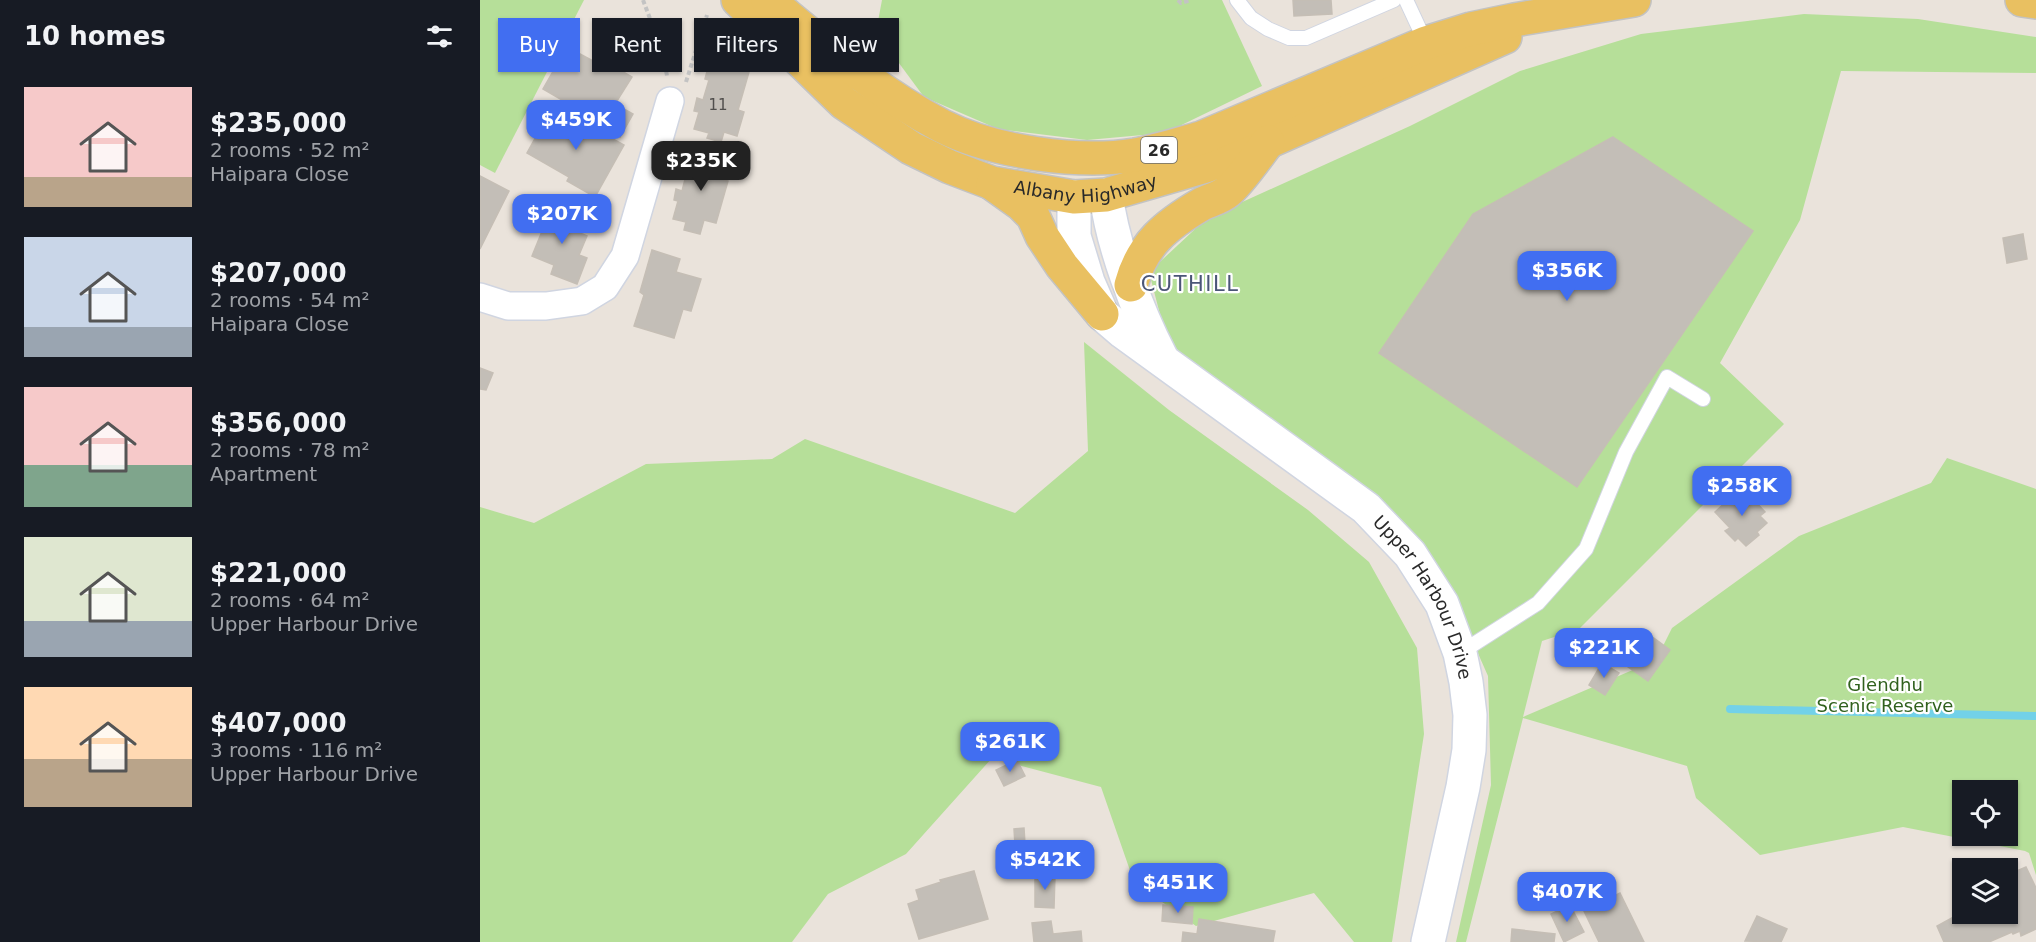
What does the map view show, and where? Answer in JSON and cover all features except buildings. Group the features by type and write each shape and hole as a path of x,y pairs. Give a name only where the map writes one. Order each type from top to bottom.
{"main road":[{"name":"Albany Highway","path":"738,0 844,103 910,148 992,183 1074,197 1106,195 1206,166 1270,141 1533,25 1571,11"},
{"name":"Albany Highway","path":"768,0 888,93 943,126 968,137 1002,147 1063,157 1097,158 1165,149 1201,138 1426,43 1492,25 1634,0"},
{"path":"2022,0 2036,2"},
{"path":"1131,285 1140,260 1153,241 1183,216 1227,193 1270,141"},
{"path":"992,183 1021,204 1033,216 1042,236 1062,266 1102,314"},
{"name":"Upper Harbour Drive","path":"1106,195 1109,218 1131,285 1145,325 1162,360"},
{"name":"Upper Harbour Drive","path":"1074,197 1074,236 1088,282 1102,314 1123,332 1336,485 1373,515 1410,554 1442,604 1460,653 1469,698 1469,750 1463,787 1428,942"}],"street":[{"path":"480,297 508,306 546,306 582,301 604,286 625,256 670,101"}],"lane":[{"path":"1238,0 1251,18 1268,29 1288,38 1306,38 1394,0"},
{"path":"1406,0 1426,43"},
{"path":"1460,653 1538,603 1586,549 1626,452 1667,377 1703,399"}],"path":[{"path":"643,0 663,53 670,101"},
{"path":"1178,0 1181,3 1191,0"},
{"path":"670,101 684,88 707,15"}],"green space":[{"path":"480,0 584,0 575,18 498,18 498,72 547,72 495,173 480,165"},
{"path":"882,0 1222,0 1262,86 1165,133 1087,140 998,129 924,97 899,63 899,18 879,18"},
{"name":"Glendhu Scenic Reserve","path":"1804,14 1918,19 2036,37 2036,73 1841,71 1800,220 1720,363 1784,424 1579,629 1542,641 1523,717 1656,660 1672,628 1799,536 1931,483 1947,458 2036,489 2036,875 2029,853 2000,846 2018,846 2018,780 1952,780 1952,837 1903,827 1760,855 1696,798 1687,766 1523,718 1466,942 1456,942 1491,785 1488,676 1450,590 1169,349 1149,272 1207,218 1410,126 1520,71 1641,34"},
{"path":"1084,342 1169,410 1308,510 1369,562 1417,648 1424,734 1392,942 1354,942 1314,893 1196,926 1134,882 1101,787 992,758 906,854 828,894 792,942 480,942 480,507 534,523 646,464 772,459 805,439 1015,513 1088,451"}],"waterway":[{"path":"1730,709 2036,716"}],"district":[{"name":"CUTHILL","path":"1190,284"}]}
